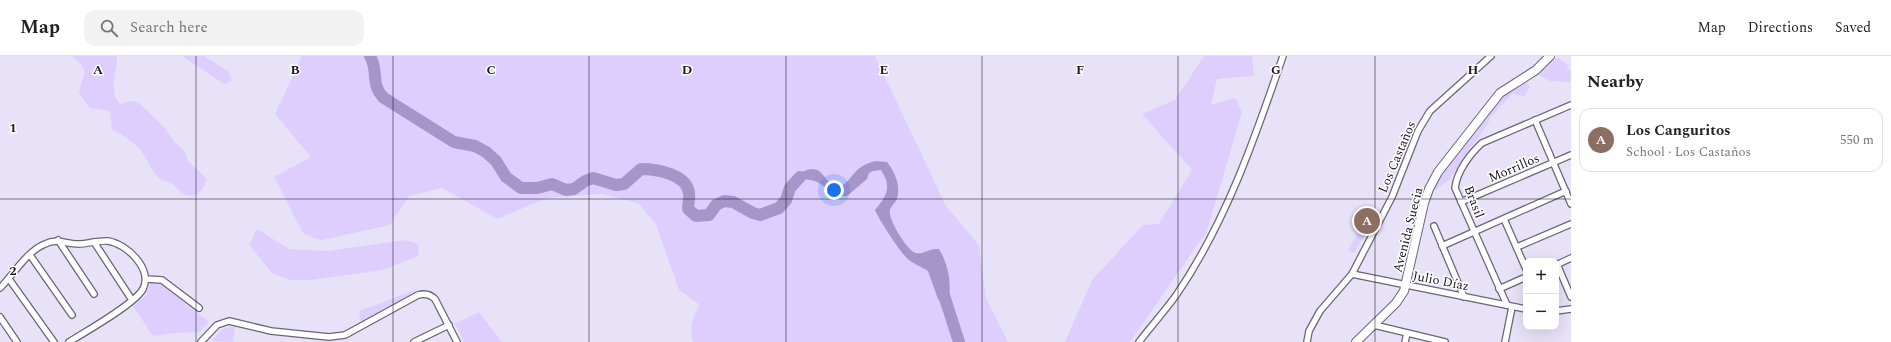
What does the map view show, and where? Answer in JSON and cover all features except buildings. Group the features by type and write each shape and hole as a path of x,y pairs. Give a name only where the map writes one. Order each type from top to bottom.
{"main road":[{"name":"Avenida Suecia","path":"1356,342 1399,300 1406,286 1424,203 1429,189 1438,172 1500,93 1536,70 1550,56"}],"street":[{"path":"1139,342 1176,294 1204,248 1235,187 1283,56"},
{"name":"Los Castaños","path":"1306,342 1309,331 1320,311 1352,274 1392,197 1418,131 1430,111 1491,56"},
{"name":"Brasil","path":"1509,306 1499,289 1455,188 1456,178 1474,150 1482,143 1571,105"},
{"path":"1535,120 1571,204"},
{"name":"Morrillos","path":"1461,202 1571,155"},
{"path":"1442,246 1566,191"},
{"path":"1504,219 1523,262"},
{"path":"1517,247 1571,224"},
{"path":"1434,226 1464,297"},
{"path":"58,240 94,294"},
{"path":"0,288 40,246 58,240 76,244 109,242 122,247 143,267 146,280 140,293 132,300 69,342"},
{"path":"94,242 132,300"},
{"path":"30,255 72,315"},
{"path":"1559,263 1571,258"},
{"path":"1559,271 1571,297"},
{"name":"Julio Díaz","path":"1352,274 1523,308"},
{"path":"9,279 54,342"},
{"path":"1499,289 1523,279"},
{"path":"146,280 162,280 199,308"},
{"path":"201,342 217,325 229,321 271,330 329,337 345,336 418,295 424,294 430,295 435,299 457,342"},
{"path":"1505,342 1509,306"},
{"path":"1559,311 1571,309"},
{"path":"0,317 17,342"},
{"path":"416,342 449,325"},
{"path":"1374,325 1445,342"},
{"path":"1405,342 1407,333"}],"shaded area":[{"path":"72,56 117,56 114,81 114,93 116,99 120,104 129,101 138,102 165,128 175,143 185,151 188,161 207,179 201,191 194,195 185,195 174,185 162,180 154,172 138,147 112,129 110,111 90,108 79,93 84,76 84,69"},
{"path":"182,56 204,56 228,71 232,80 224,84"},
{"path":"302,56 875,56 946,206 979,245 986,298 1008,342 693,342 691,332 692,323 700,305 679,290 656,224 638,203 601,194 547,198 497,219 442,188 409,196 390,225 322,240 313,238 303,233 274,177 311,157 275,114"},
{"path":"1204,56 1252,56 1254,76 1217,79 1211,105 1235,98 1242,112 1207,231 1130,342 1065,342 1092,280 1143,225 1159,224 1192,170 1142,114 1175,100"},
{"path":"1557,57 1568,65 1567,67 1571,71 1570,82 1550,81 1539,75"},
{"path":"1530,78 1527,84 1530,86 1524,96 1512,94 1492,116 1450,179 1432,192 1445,169 1506,92"},
{"path":"876,161 887,162 898,184 897,199 890,210 890,214 903,241 912,251 916,253 939,249 949,275 950,289 948,303 942,304 938,299 928,271 905,256 890,236 877,214 875,210 883,200 887,191 886,181 881,170 869,173 867,179 847,196 835,194 815,181 800,180 793,189 788,186 797,175 811,169 820,172 830,184 839,188 858,169 868,163"},
{"path":"1358,223 1368,229 1354,253 1348,250 1357,234"},
{"path":"257,229 289,249 328,251 405,240 419,244 418,256 383,270 310,280 290,280 272,273 249,245"},
{"path":"150,282 158,282 209,322 199,332 153,336 133,306 147,294"},
{"path":"418,289 361,324 359,311"},
{"path":"479,312 502,342 464,342 455,324"},
{"path":"235,327 233,342 212,341 221,330"}],"waterway":[{"path":"370,56 373,62 377,88 384,98 454,142 475,146 486,152 496,161 506,177 521,188 537,188 552,184 566,190 574,189 585,181 593,178 616,185 624,184 641,169 647,169 670,174 683,181 689,193 688,209 696,216 709,215 716,205 724,201 733,202 753,213 760,215 779,208 786,200 790,188 800,177"},
{"path":"942,289 959,342"}],"place":[{"name":"Los Canguritos","path":"1367,221"}]}
